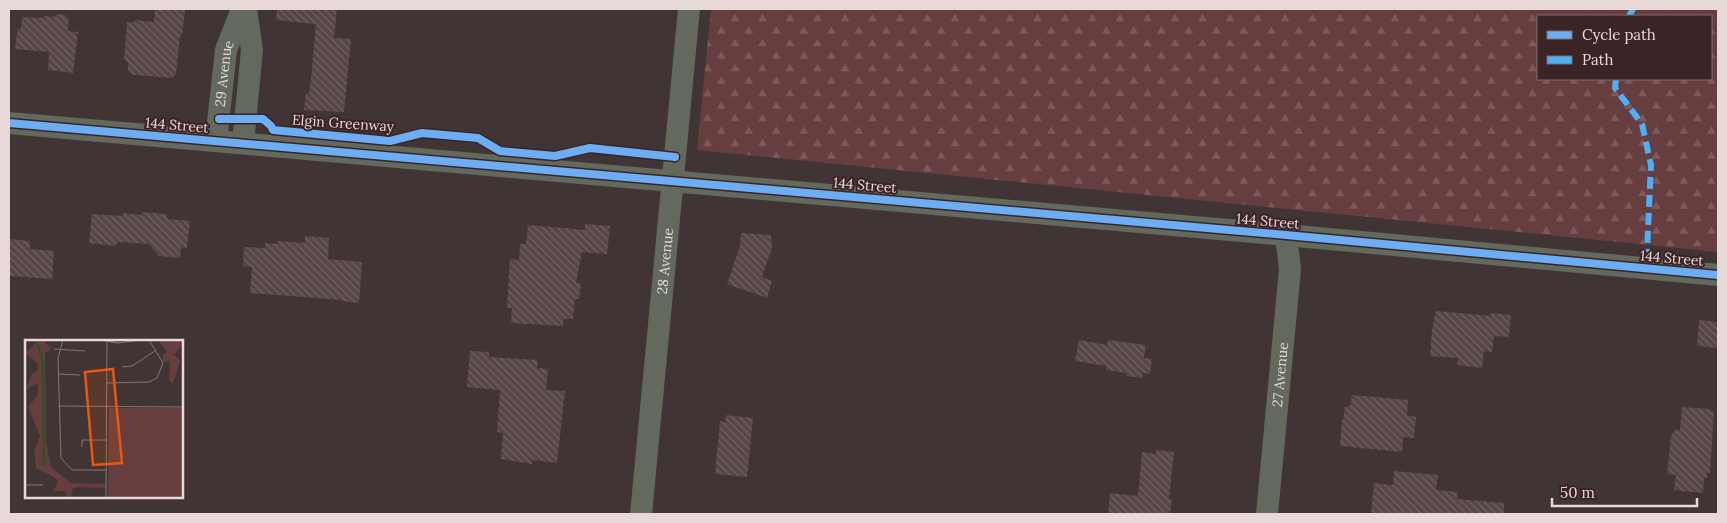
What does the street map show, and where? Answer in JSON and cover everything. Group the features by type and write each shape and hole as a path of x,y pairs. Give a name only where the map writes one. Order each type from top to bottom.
{"street":[{"name":"29 Avenue","path":"216,141 226,50 242,9"},
{"name":"29 Avenue","path":"243,143 252,50 246,9"},
{"name":"28 Avenue","path":"640,514 689,9"},
{"name":"144 Street","path":"9,123 673,180 1718,275"},
{"name":"27 Avenue","path":"1267,514 1290,269 1286,235"}],"green space":[{"path":"711,9 1718,9 1718,252 697,150"}],"building":[{"path":"155,9 185,10 176,75 173,78 133,75 128,70 128,63 124,58 127,22 135,22 135,20 154,22"},
{"path":"277,9 337,9 334,38 351,39 344,112 304,110 306,93 309,94 316,24 276,20"},
{"path":"57,14 65,15 69,20 68,31 78,32 73,73 48,70 49,52 15,49 18,28 21,29 22,17 44,18 44,16 54,17"},
{"path":"142,212 167,214 167,219 190,221 187,248 181,247 180,258 159,256 149,244 117,242 116,246 89,243 92,214 123,216 123,213 142,215"},
{"path":"585,224 610,226 607,254 582,252 576,283 581,283 579,299 575,299 573,319 563,319 563,326 511,323 512,308 507,308 510,259 519,260 520,244 526,244 528,225 585,230"},
{"path":"741,233 771,235 772,248 762,277 772,281 767,298 727,284 740,246"},
{"path":"305,236 329,238 328,259 362,262 359,303 250,293 252,267 243,266 244,247 265,248 265,243 277,244 278,241 305,243"},
{"path":"9,239 30,241 30,249 54,251 52,279 9,276"},
{"path":"1436,311 1491,316 1491,313 1511,315 1509,337 1494,336 1492,352 1484,351 1482,368 1457,365 1458,358 1430,356"},
{"path":"1699,320 1718,322 1718,348 1697,346"},
{"path":"1079,340 1107,345 1108,340 1146,345 1144,358 1152,359 1150,374 1143,373 1142,378 1126,376 1127,373 1106,370 1106,366 1075,361"},
{"path":"470,351 489,352 489,357 538,360 537,368 548,369 546,390 565,391 557,463 532,460 532,464 501,459 503,433 497,432 500,390 467,387"},
{"path":"1352,395 1408,400 1407,415 1416,417 1414,438 1403,437 1402,452 1340,446 1345,407 1350,406"},
{"path":"1682,407 1714,411 1710,473 1707,473 1707,478 1704,478 1703,493 1674,490 1676,475 1667,474 1671,436 1675,430 1680,430"},
{"path":"726,415 753,418 747,477 715,474 720,421 725,422"},
{"path":"1156,450 1174,452 1169,499 1172,499 1170,514 1108,514 1110,493 1138,496 1142,452 1156,454"},
{"path":"1394,471 1438,475 1436,490 1458,492 1457,499 1504,503 1504,514 1371,514 1374,483 1393,485"}],"marked path":[{"path":"1630,15 1633,9"},
{"path":"1616,80 1615,88 1642,124 1651,165 1647,252"}],"cycle path":[{"name":"Elgin Greenway","path":"219,119 263,119 273,130 390,141 422,133 478,138 500,151 555,156 590,148 675,157"},
{"path":"9,123 1286,235 1718,275"}]}
